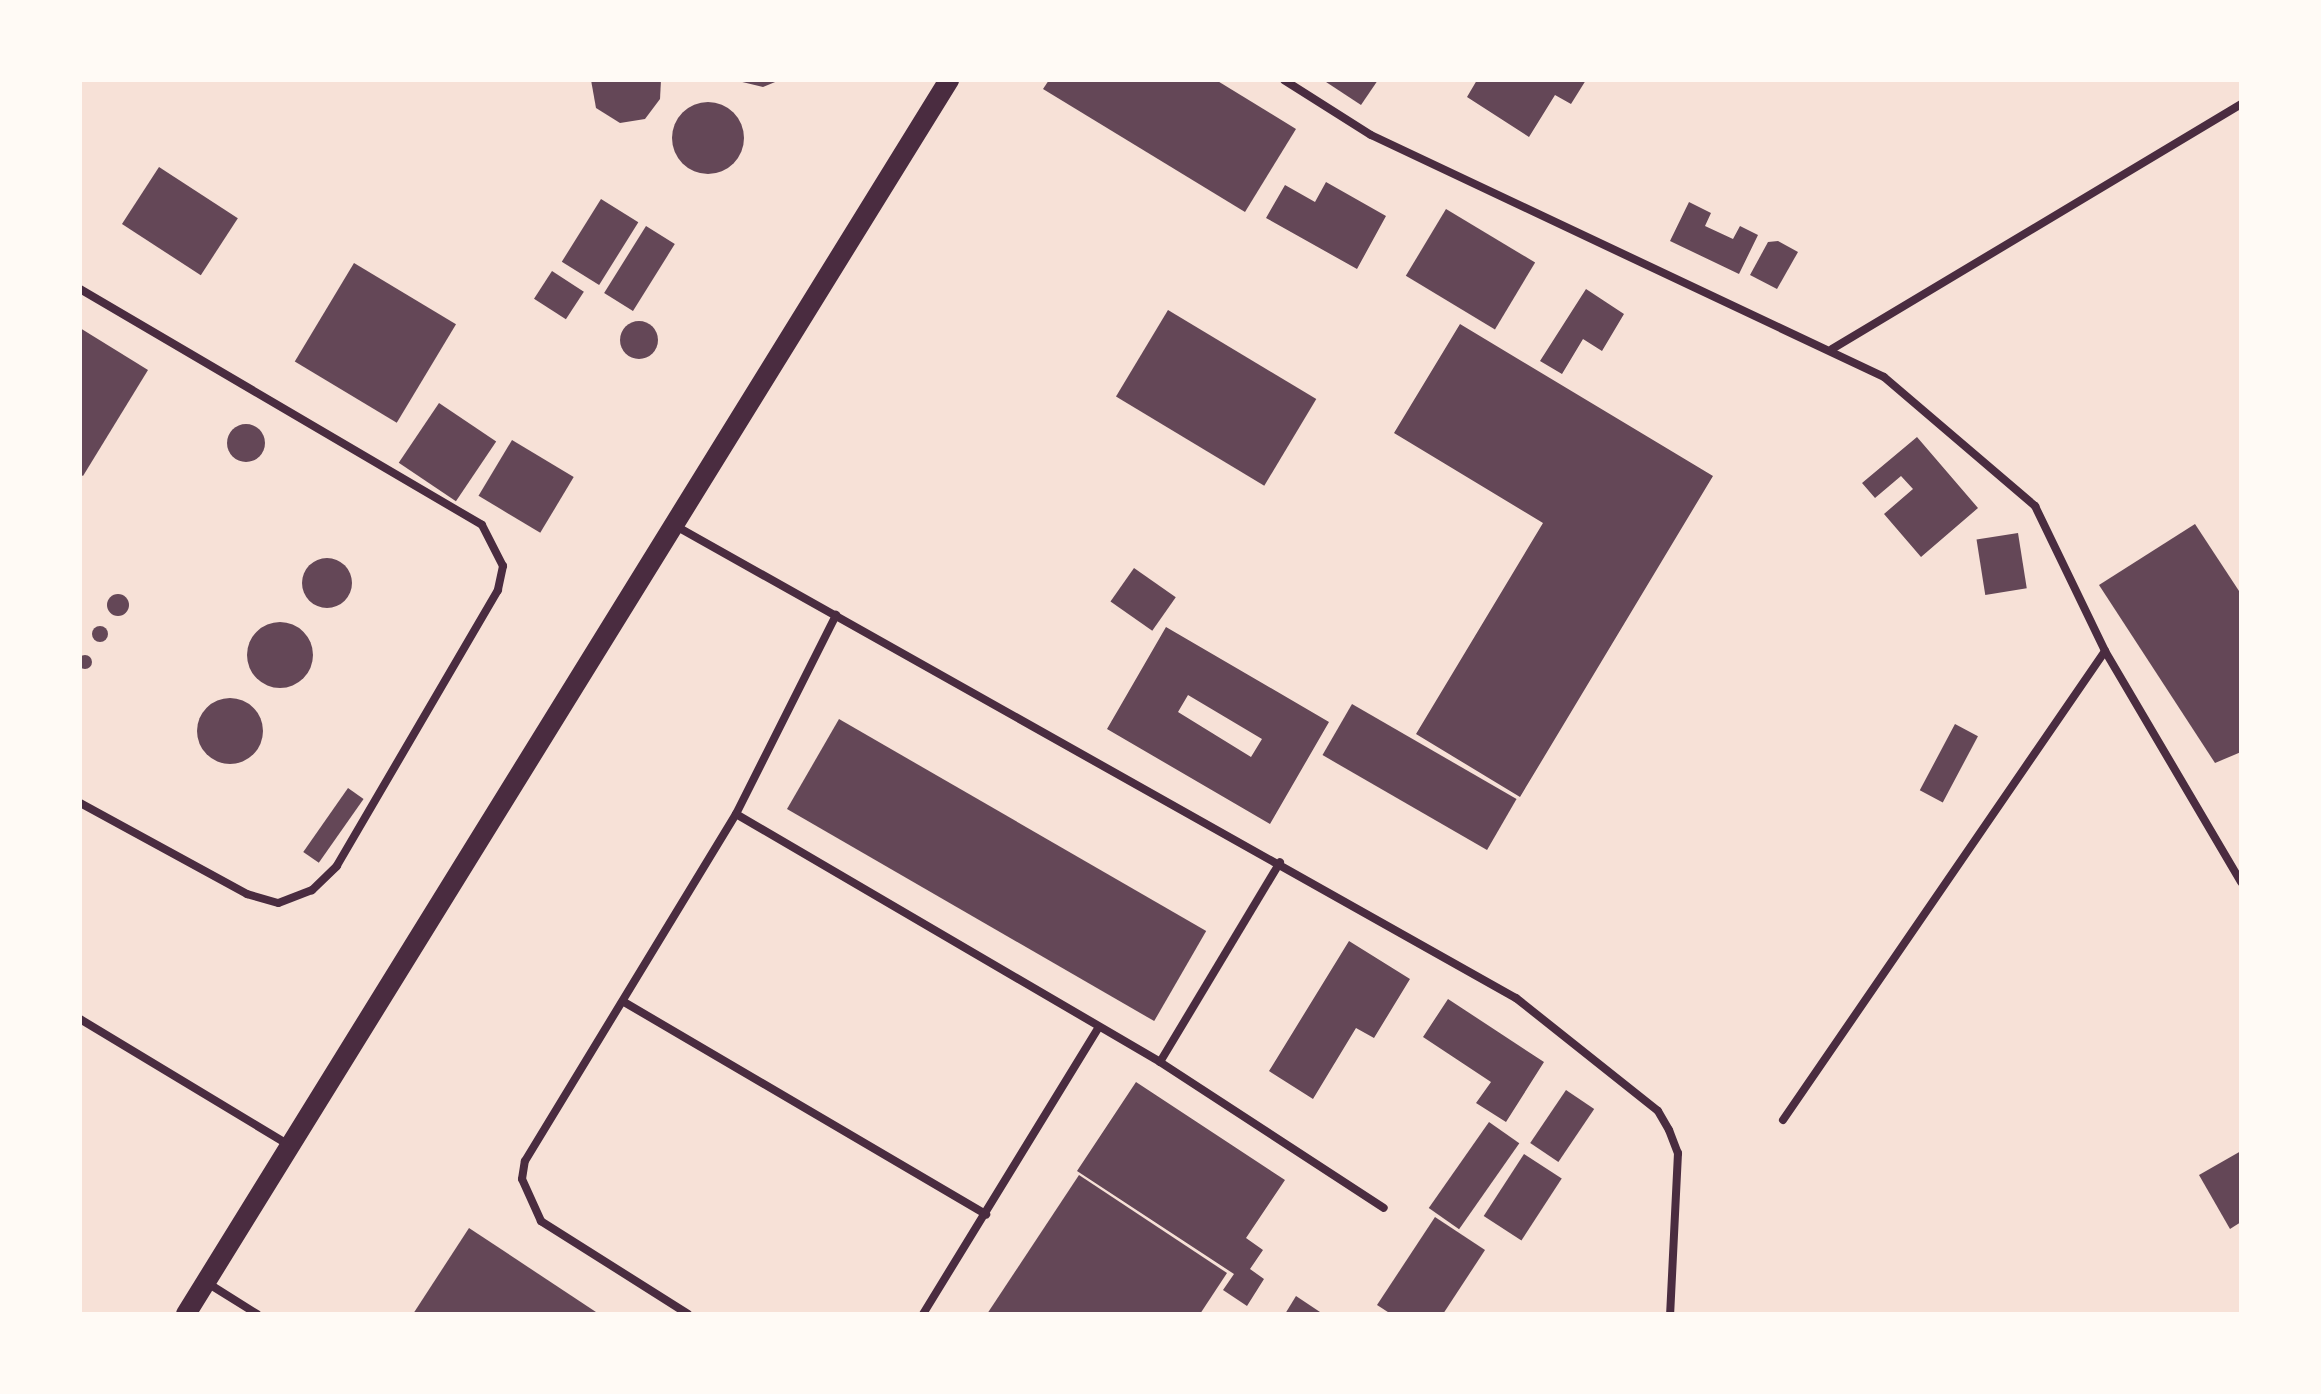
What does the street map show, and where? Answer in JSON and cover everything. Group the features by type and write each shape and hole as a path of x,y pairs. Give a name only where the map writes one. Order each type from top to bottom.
{"main road":[{"path":"186,1314 949,80"}],"lane":[{"path":"1284,80 1453,175 1832,349 1884,377 2035,506 2106,651 2241,882"},
{"path":"1832,349 2241,104"},
{"path":"80,289 482,526 502,566 498,590 337,866 312,890 278,903 247,894 80,803"},
{"path":"672,524 1280,862 1516,998 1658,1112 1678,1154 1670,1314"},
{"path":"688,1314 541,1221 522,1179 736,814 836,615"},
{"path":"1783,1120 2106,651"},
{"path":"736,814 1160,1062 1384,1208"},
{"path":"1160,1062 1280,862"},
{"path":"624,1002 986,1214"},
{"path":"80,1019 288,1144"},
{"path":"923,1314 1098,1028"},
{"path":"205,1281 257,1314"}],"building":[{"path":"591,80 661,80 660,99 645,119 620,123 596,108"},
{"path":"734,80 780,80 763,87"},
{"path":"1049,80 1216,80 1296,129 1245,212 1043,89"},
{"path":"1323,80 1378,80 1361,105"},
{"path":"1477,80 1586,80 1571,104 1555,95 1529,137 1467,97"},
{"path":"708,102 734,112 744,138 734,164 708,174 682,164 672,138 682,112"},
{"path":"159,167 238,218 201,275 122,224"},
{"path":"1326,182 1386,216 1357,269 1266,218 1285,185 1315,202"},
{"path":"601,199 638,222 599,285 562,262"},
{"path":"1689,202 1711,213 1705,226 1733,239 1740,226 1758,235 1739,274 1670,241"},
{"path":"1446,209 1535,263 1495,329 1406,276"},
{"path":"646,226 675,244 633,311 604,293"},
{"path":"1778,241 1798,252 1777,289 1750,275 1768,242"},
{"path":"354,263 456,324 397,423 295,362"},
{"path":"552,271 584,292 566,319 534,299"},
{"path":"1586,289 1624,314 1602,351 1583,339 1562,374 1540,361"},
{"path":"1168,310 1316,399 1264,486 1116,397"},
{"path":"639,321 652,327 658,340 652,353 639,359 626,353 620,340 626,327"},
{"path":"1460,324 1713,476 1520,797 1416,734 1543,523 1394,433"},
{"path":"80,328 148,370 83,476 80,474"},
{"path":"439,403 496,442 456,501 399,463"},
{"path":"246,424 259,430 265,443 259,456 246,462 233,456 227,443 233,430"},
{"path":"1917,437 1978,508 1921,557 1884,514 1913,489 1901,476 1875,498 1862,483"},
{"path":"512,440 574,477 540,533 479,496"},
{"path":"2195,524 2241,594 2241,752 2215,763 2099,585"},
{"path":"2018,533 2027,588 1985,595 1977,540"},
{"path":"327,558 345,565 352,583 345,601 327,608 309,601 302,583 309,565"},
{"path":"1134,568 1176,597 1152,631 1110,602"},
{"path":"118,594 126,597 126,613 118,616 110,613 107,605 110,597"},
{"path":"280,622 304,631 313,655 304,679 280,688 256,679 247,655 256,631"},
{"path":"100,626 108,634 100,642 92,634"},
{"path":"1166,627 1329,722 1270,824 1107,729","holes":["1188,695 1262,739 1251,757 1178,712"]},
{"path":"85,655 92,662 85,669 78,662"},
{"path":"230,698 254,707 263,731 254,755 230,764 206,755 197,731 206,707"},
{"path":"1352,704 1517,799 1487,850 1322,755"},
{"path":"839,719 1206,931 1154,1021 787,809"},
{"path":"1955,724 1978,736 1943,802 1920,790"},
{"path":"348,788 364,799 319,863 303,852"},
{"path":"1349,941 1410,979 1374,1038 1356,1028 1313,1099 1269,1071"},
{"path":"1448,999 1544,1062 1506,1122 1476,1103 1491,1082 1423,1037"},
{"path":"1136,1082 1285,1180 1246,1238 1263,1250 1250,1269 1264,1279 1247,1306 1223,1290 1234,1274 1077,1171"},
{"path":"1566,1090 1594,1109 1558,1162 1530,1143"},
{"path":"1489,1122 1519,1143 1459,1229 1429,1208"},
{"path":"2241,1151 2241,1222 2230,1229 2199,1175"},
{"path":"1524,1154 1562,1179 1521,1241 1484,1216"},
{"path":"1079,1175 1227,1273 1200,1314 987,1314"},
{"path":"1435,1217 1485,1250 1443,1314 1391,1314 1377,1305"},
{"path":"469,1228 599,1314 413,1314"},
{"path":"1296,1296 1323,1314 1285,1314"}]}
